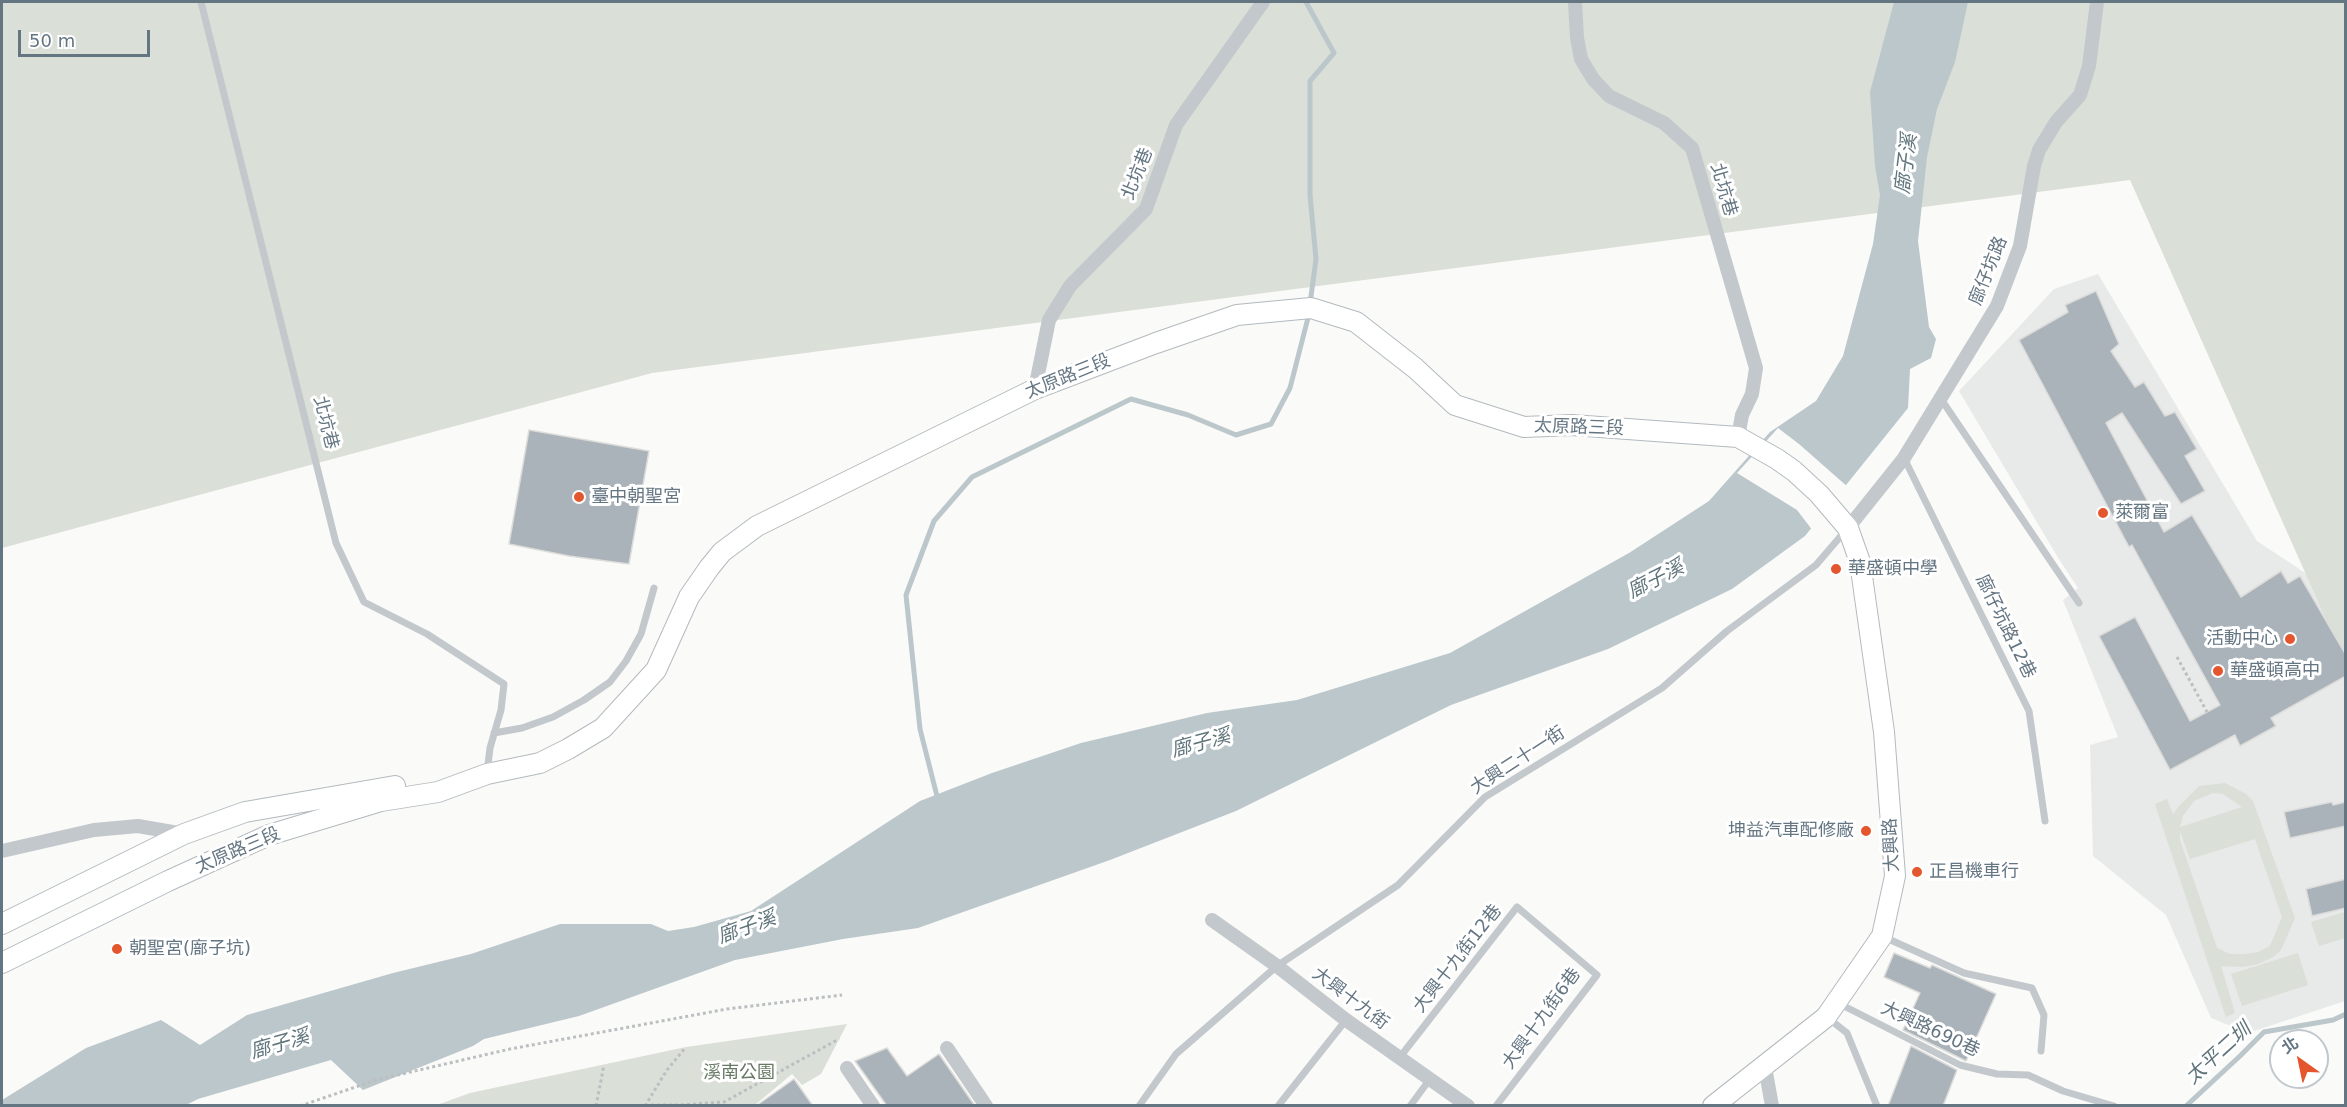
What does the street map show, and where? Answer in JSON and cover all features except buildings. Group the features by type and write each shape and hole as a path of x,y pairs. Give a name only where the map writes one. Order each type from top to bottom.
{"main road":[{"name":"太原路三段","path":"2,924 184,834 244,812 427,780 487,774 540,763 603,728 656,670 689,597 722,552 739,538 779,514 1035,389 1237,315 1304,308 1356,321 1415,368 1455,405 1524,427 1572,425 1743,440"},
{"path":"1743,440 1794,471 1819,494 1843,523"},
{"name":"大興路","path":"1713,1106 1832,1010 1882,936 1895,876 1885,743 1860,562 1843,523"},
{"name":"太原路三段","path":"2,963 168,881 269,835 381,801 438,792 487,774"}],"street":[{"name":"北坑巷","path":"1035,389 1048,320 1070,286 1146,209 1176,125 1263,2"},
{"name":"北坑巷","path":"1575,2 1581,59 1593,79 1609,96 1664,123 1692,148 1756,368 1752,394 1742,415 1743,440"},
{"name":"廍仔坑路","path":"1843,523 1904,458 1997,306 2020,246 2039,150 2056,122 2080,95 2089,66 2097,2"},
{"path":"2,851 94,830 138,826 184,834"},
{"name":"大興十九街","path":"1212,920 1277,966 1346,1020 1468,1106"},
{"path":"947,1048 986,1106"},
{"path":"1765,1066 1772,1106"},
{"path":"847,1068 873,1106"}],"lane":[{"name":"北坑巷","path":"201,2 336,543 364,602 427,634 504,684 501,710 494,733 487,774"},
{"path":"1941,399 2079,603"},
{"name":"廍仔坑路12巷","path":"1904,458 2029,711 2045,820"},
{"name":"大興二十一街","path":"1139,1106 1176,1054 1277,966 1398,885 1485,797 1662,688 1727,631 1816,565 1843,523"},
{"path":"494,733 522,728 553,717 610,682 626,661 641,634 654,588"},
{"name":"大興十九街12巷","path":"1400,1058 1516,907"},
{"name":"大興十九街6巷","path":"1496,1106 1597,975 1516,907"},
{"path":"1882,936 1964,973 2032,988 2044,1015 2041,1051"},
{"path":"1832,1010 1847,1033 1877,1106"},
{"name":"大興路690巷","path":"1832,1010 1960,1065 1997,1074 2028,1075 2063,1091 2114,1106"},
{"path":"1278,1106 1346,1020"},
{"path":"1410,1106 1430,1078"}],"path":[{"path":"2177,657 2206,712"},
{"path":"300,1106 376,1080 510,1049 727,1009 842,995"},
{"path":"645,1105 724,1102 839,1039"},
{"path":"645,1105 667,1070 686,1047"},
{"path":"596,1106 604,1065"}],"shaded area":[{"name":"華盛頓高中","path":"2098,274 2257,541 2343,598 2346,604 2345,1001 2248,1033 2211,1018 2166,915 2093,856 2090,745 2118,737 2063,600 2078,588 1959,391 2054,289"}],"green space":[{"path":"2,2 2345,2 2345,662 2130,180 652,373 2,548"},
{"path":"2225,783 2246,794 2253,801 2295,918 2281,950 2273,957 2258,964 2243,967 2221,966 2235,1013 2226,1017 2155,804 2167,799 2173,814 2199,786","holes":["2213,793 2223,794 2242,807 2180,827 2183,816 2194,801","2180,831 2190,859 2255,839 2282,917 2270,946 2258,952 2244,954 2230,954 2217,948 2180,840"]},
{"path":"2345,912 2345,938 2319,946 2311,922"},
{"path":"2298,953 2308,985 2242,1006 2231,974"},
{"name":"溪南公園","path":"847,1024 821,1074 802,1085 792,1074 755,1105 437,1105 470,1093 686,1047"}],"water":[{"name":"廍子溪","path":"1894,2 1968,2 1955,62 1937,109 1927,157 1918,241 1929,327 1936,339 1931,358 1910,369 1908,408 1805,536 1732,589 1608,649 1451,705 1236,811 1110,860 918,928 843,939 735,960 579,1016 484,1039 473,1046 363,1090 331,1060 198,1099 186,1105 2,1106 2,1100 86,1048 161,1020 200,1045 247,1015 393,973 471,954 560,924 651,924 668,931 694,927 751,911 920,801 992,773 1081,743 1207,713 1297,700 1450,653 1629,553 1709,501 1770,432 1816,401 1843,356 1873,244 1880,195 1875,166 1870,92"}],"pier":[{"path":"1778,428 1849,488 1813,531 1797,510 1737,473"}],"waterway":[{"path":"1306,2 1334,53 1310,81 1310,195 1316,259 1310,304"},
{"path":"938,800 920,729 906,595 934,521 972,477 1131,399 1188,415 1236,435 1271,424 1290,388 1309,314"},
{"name":"太平二圳","path":"2186,1106 2264,1032 2333,1020 2346,1014"}],"place":[{"name":"臺中朝聖宮","path":"579,497"},
{"name":"萊爾富","path":"2103,513"},
{"name":"華盛頓中學","path":"1836,569"},
{"name":"活動中心","path":"2290,639"},
{"name":"華盛頓高中","path":"2218,671"},
{"name":"坤益汽車配修廠","path":"1866,831"},
{"name":"正昌機車行","path":"1917,872"},
{"name":"朝聖宮(廍子坑)","path":"117,949"}]}
